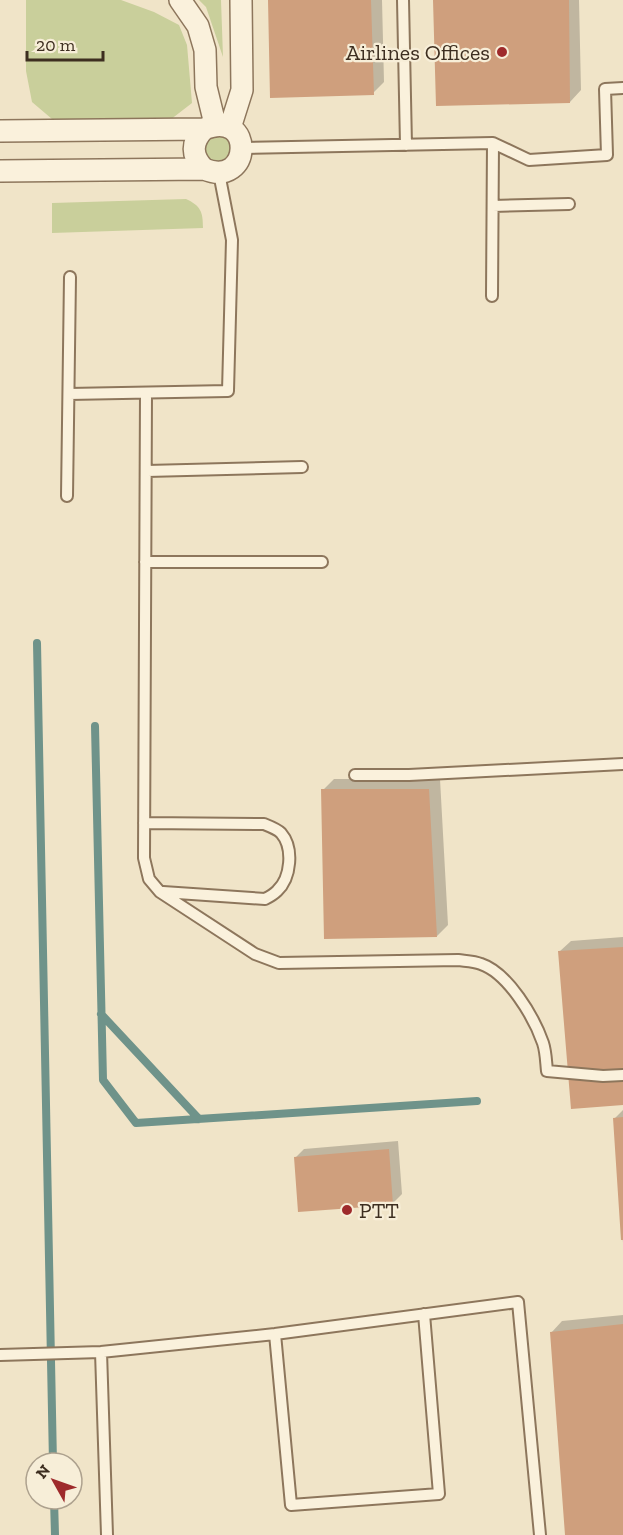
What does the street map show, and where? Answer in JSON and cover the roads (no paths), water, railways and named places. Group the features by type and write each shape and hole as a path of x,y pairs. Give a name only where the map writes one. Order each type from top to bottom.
{"street":[{"path":"180,0 198,26 206,50 206,87 217,127"},
{"path":"212,171 198,162 193,148 198,135 217,127 242,90 241,0"},
{"path":"0,131 217,127 241,140 242,148 241,155 234,166 212,171 0,171"}],"lane":[{"path":"403,0 406,145"},
{"path":"242,148 493,143 529,160 608,155 605,89 623,88"},
{"path":"492,296 493,143"},
{"path":"69,394 228,390 232,240 212,171"},
{"path":"493,206 568,204"},
{"path":"67,496 70,277"},
{"path":"146,393 144,858 149,879 160,892 255,954 279,963 458,960 481,964 493,970 510,985 529,1013 543,1044 547,1071 603,1076 623,1075"},
{"path":"147,471 302,467"},
{"path":"145,562 322,562"},
{"path":"355,775 409,775 623,764"},
{"path":"144,823 264,824 279,831 287,842 290,857 285,881 276,892 265,899 160,892"},
{"path":"0,1355 101,1352 275,1334 518,1302 540,1535"},
{"path":"275,1334 291,1505 439,1494 424,1314"},
{"path":"101,1352 107,1535"}],"waterway":[{"path":"37,643 53,1451"},
{"path":"95,726 103,1080 136,1123 477,1101"},
{"path":"101,1014 199,1119"},
{"path":"54,1511 55,1535"}],"place":[{"name":"Airlines Offices","path":"502,52"},
{"name":"PTT","path":"347,1210"}]}
